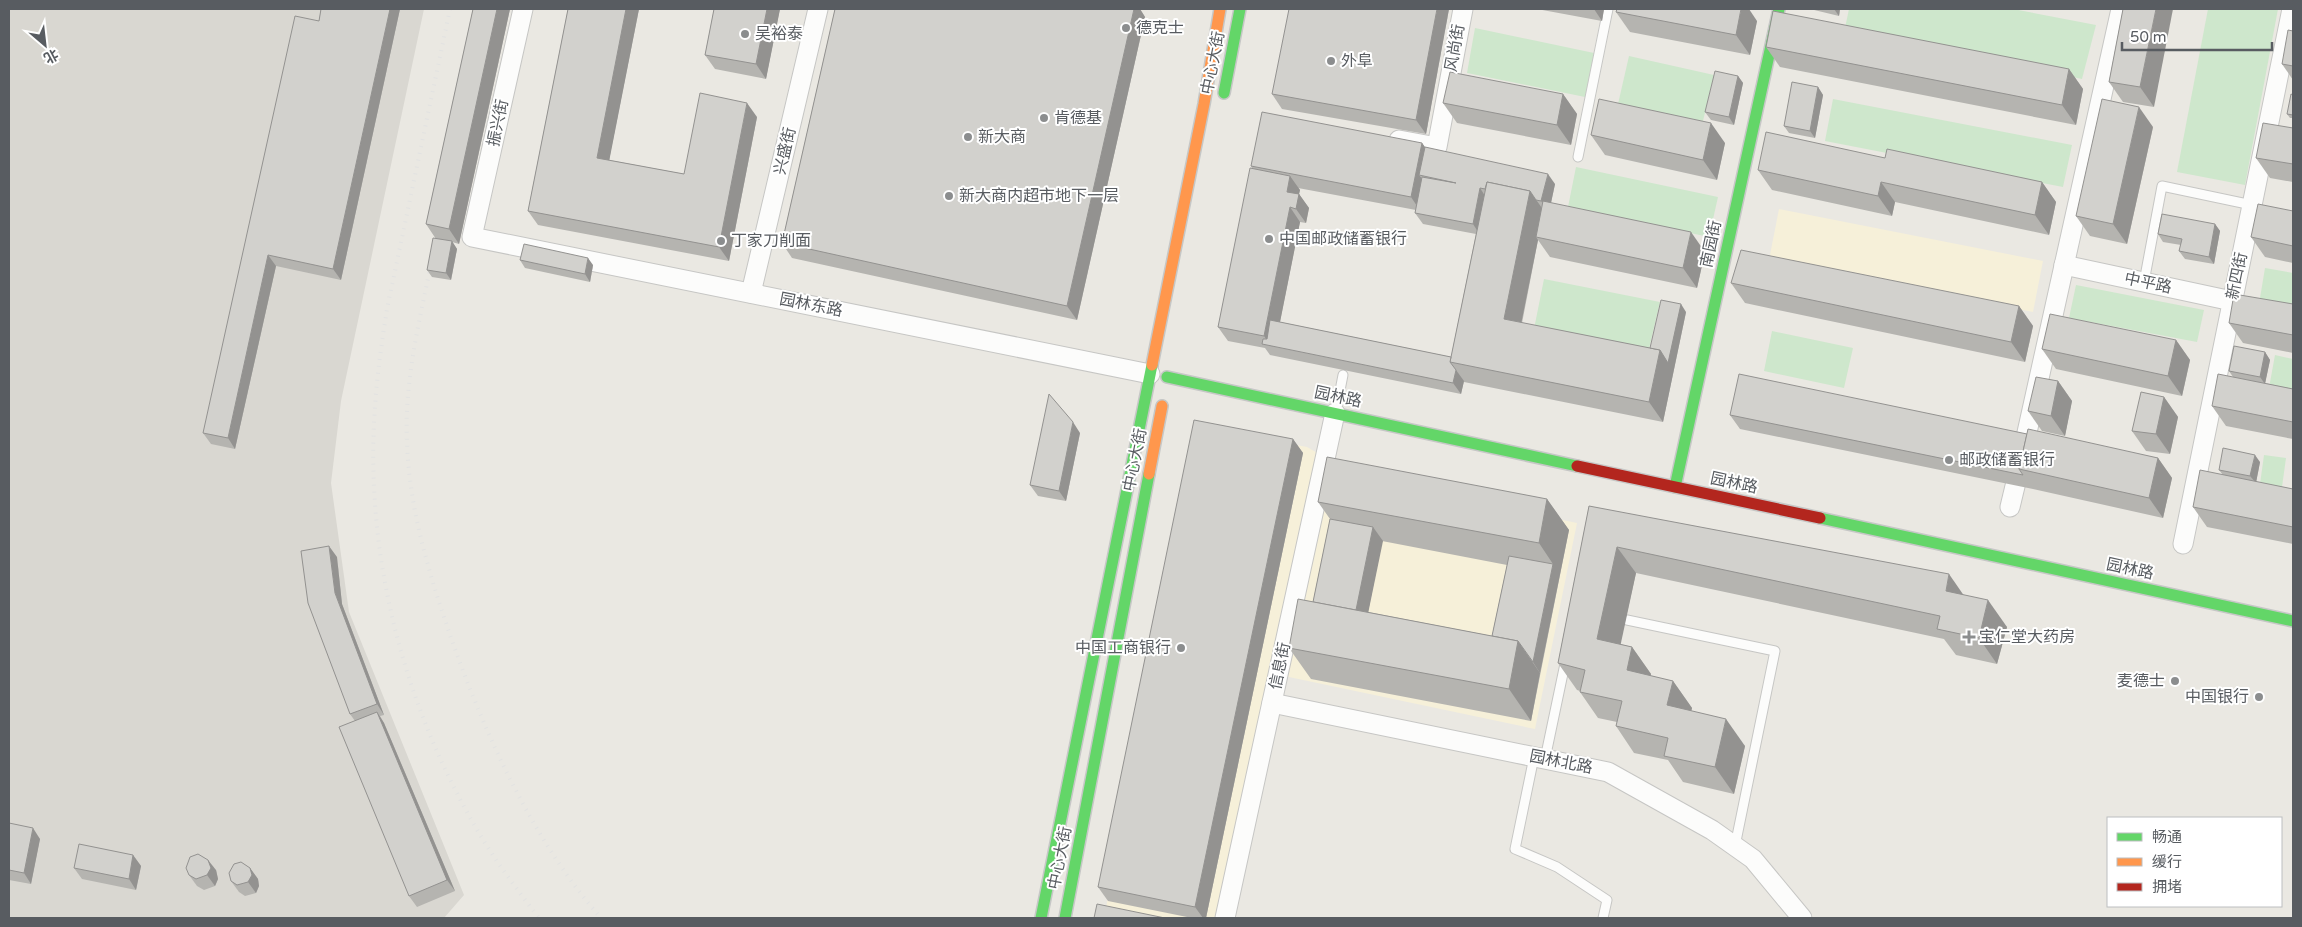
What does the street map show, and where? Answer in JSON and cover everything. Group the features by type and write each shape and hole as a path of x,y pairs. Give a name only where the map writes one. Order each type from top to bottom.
{"street":[{"name":"振兴街","path":"472,237 523,9"},
{"name":"兴盛街","path":"751,293 818,9"},
{"name":"中心大街","path":"1065,918 1163,380 1220,9"},
{"name":"中心大街","path":"1221,106 1240,9"},
{"name":"风尚街","path":"1378,136 1437,147 1462,9"},
{"name":"南园街","path":"1675,487 1779,9"},
{"path":"2024,446 2121,9"},
{"name":"新四街","path":"2183,544 2232,301 2260,206 2292,9"},
{"name":"园林东路","path":"472,237 751,293 1163,380"},
{"name":"中平路","path":"2064,265 2232,301"},
{"name":"中心大街","path":"1041,918 1163,380"},
{"name":"园林路","path":"1163,380 1335,413 2293,621"},
{"name":"信息街","path":"1225,918 1335,413"},
{"path":"2010,507 2016,482"},
{"name":"园林北路","path":"1272,704 1608,772 1712,830 1753,859 1802,918"}],"lane":[{"path":"1578,157 1608,9"},
{"path":"2144,282 2162,186 2260,206"},
{"path":"1335,413 1343,376"},
{"path":"1627,620 1775,651 1735,846"},
{"path":"1568,646 1515,849 1557,867 1607,900 1603,918"}],"shaded area":[{"path":"9,9 424,9 341,401 331,483 349,612 464,895 444,918 9,918"},
{"path":"1779,209 2043,261 2033,312 1769,260"},
{"path":"1200,427 1307,447 1359,477 1577,523 1535,729 1270,673 1215,918 1104,918"}],"green space":[{"path":"1849,9 2013,9 2096,25 2082,79 1845,28"},
{"path":"2208,9 2278,9 2245,185 2177,172"},
{"path":"1475,28 1594,53 1585,97 1467,73"},
{"path":"1629,56 1714,75 1703,121 1618,104"},
{"path":"1833,99 2072,145 2063,187 1825,141"},
{"path":"1576,167 1718,197 1709,237 1568,207"},
{"path":"2265,268 2293,273 2293,310 2259,304"},
{"path":"1544,279 1660,302 1648,353 1534,329"},
{"path":"2076,285 2204,310 2197,342 2069,318"},
{"path":"1772,331 1853,348 1844,388 1764,371"},
{"path":"2275,355 2293,359 2293,393 2269,388"},
{"path":"2264,455 2286,458 2282,487 2260,484"}],"building":[{"path":"321,9 390,9 333,269 268,255 228,438 203,433 295,16 319,21"},
{"path":"473,9 497,9 449,229 426,224"},
{"path":"568,9 626,9 597,158 684,174 700,93 747,103 719,247 528,211"},
{"path":"714,9 767,9 756,64 705,55"},
{"name":"新大商","path":"835,9 1134,9 1067,306 782,243"},
{"path":"1289,9 1437,9 1416,120 1272,94"},
{"path":"1617,9 1741,9 1736,35 1616,12"},
{"path":"2123,9 2156,9 2140,87 2109,82"},
{"path":"1773,11 2069,69 2062,105 1766,47"},
{"path":"2288,30 2293,31 2293,66 2282,64"},
{"path":"1715,71 1738,76 1729,117 1705,112"},
{"path":"1450,72 1563,94 1557,125 1443,103"},
{"path":"1792,82 1818,87 1810,131 1784,126"},
{"path":"2291,94 2293,95 2293,115 2287,114"},
{"path":"1599,99 1711,123 1703,160 1591,135"},
{"path":"2102,99 2139,107 2113,224 2076,216"},
{"path":"1262,112 1422,143 1411,197 1251,166"},
{"path":"2263,123 2293,128 2293,164 2256,158"},
{"path":"1766,132 1885,158 1887,149 2042,182 2035,215 1881,182 1878,196 1758,170"},
{"path":"1425,147 1548,174 1541,201 1536,200 1530,191 1487,182 1485,189 1480,188 1473,224 1415,213 1422,177 1456,183 1419,175"},
{"path":"1250,168 1290,176 1287,192 1299,194 1296,209 1290,207 1264,336 1218,327"},
{"path":"1487,182 1530,191 1504,319 1660,350 1649,402 1450,362"},
{"path":"1543,201 1691,232 1683,268 1536,237"},
{"path":"2258,204 2293,211 2293,246 2251,237"},
{"path":"2162,214 2215,224 2209,257 2179,251 2182,239 2158,234"},
{"path":"433,238 452,241 446,273 427,270"},
{"path":"524,244 588,258 585,274 520,260"},
{"path":"1741,250 2019,306 2011,342 1731,283"},
{"path":"2234,294 2293,304 2293,335 2229,323"},
{"path":"1661,300 1681,304 1668,363 1660,350 1650,348"},
{"path":"2050,314 2176,340 2168,376 2042,349"},
{"path":"1270,320 1451,357 1450,362 1456,370 1453,383 1262,344 1263,339 1267,339"},
{"path":"2234,346 2265,352 2260,377 2229,371"},
{"path":"1739,374 2027,434 2019,469 2023,475 1730,415"},
{"path":"2218,374 2293,389 2293,422 2212,406"},
{"path":"2036,377 2058,381 2051,416 2028,411"},
{"path":"2141,392 2164,397 2156,434 2132,431"},
{"path":"1049,394 1073,422 1059,491 1030,485"},
{"path":"1194,420 1293,439 1195,907 1098,887"},
{"path":"2028,429 2158,458 2149,498 2019,469"},
{"path":"2223,448 2255,455 2250,476 2219,470"},
{"path":"1327,457 1547,499 1539,543 1318,502"},
{"path":"2200,470 2293,489 2293,527 2193,507"},
{"path":"1589,506 1949,574 1946,591 1988,600 1979,638 1937,629 1940,616 1617,547 1597,639 1632,647 1627,670 1673,681 1667,705 1726,719 1715,767 1664,756 1668,738 1616,726 1622,701 1580,692 1585,670 1558,663"},
{"path":"1330,519 1373,527 1356,610 1313,602"},
{"path":"329,546 335,593 377,704 350,714 308,603 301,551"},
{"path":"1509,556 1553,564 1533,662 1518,641 1492,636"},
{"path":"1298,599 1518,641 1509,689 1289,648"},
{"path":"377,712 447,880 409,896 339,727"},
{"path":"9,823 33,828 24,873 9,870"},
{"path":"79,844 133,855 129,879 74,868"},
{"path":"198,854 208,860 211,868 207,875 196,879 189,875 186,868 190,857"},
{"path":"241,862 250,868 252,875 248,882 237,885 231,881 229,873 234,864"},
{"path":"1097,904 1165,918 1094,918"}],"railway":[{"path":"450,9 387,309 375,407 373,463 376,519 384,575 396,631 411,685 431,738 455,789 482,838 502,869 539,918"},
{"path":"432,259 410,373 407,419 408,466 420,536 440,604 461,664 492,742 530,817 552,853 601,918"}],"traffic: fast":[{"path":"1224,93 1240,9"},
{"path":"1675,487 1779,9"},
{"path":"1041,918 1152,365"},
{"path":"1167,377 1577,466"},
{"path":"1065,918 1149,474"},
{"path":"1820,518 2293,621"}],"traffic: slow":[{"path":"1152,365 1204,104 1220,9"},
{"path":"1149,474 1162,406"}],"traffic: jam":[{"path":"1577,466 1820,518"}],"place":[{"name":"德克士","path":"1126,28"},
{"name":"吴裕泰","path":"745,34"},
{"name":"外阜","path":"1331,61"},
{"name":"肯德基","path":"1044,118"},
{"name":"新大商","path":"968,137"},
{"name":"新大商内超市地下一层","path":"949,196"},
{"name":"中国邮政储蓄银行","path":"1269,239"},
{"name":"丁家刀削面","path":"721,241"},
{"name":"邮政储蓄银行","path":"1949,460"},
{"name":"宝仁堂大药房","path":"1969,637"},
{"name":"中国工商银行","path":"1181,648"},
{"name":"麦德士","path":"2175,681"},
{"name":"中国银行","path":"2259,697"}]}
